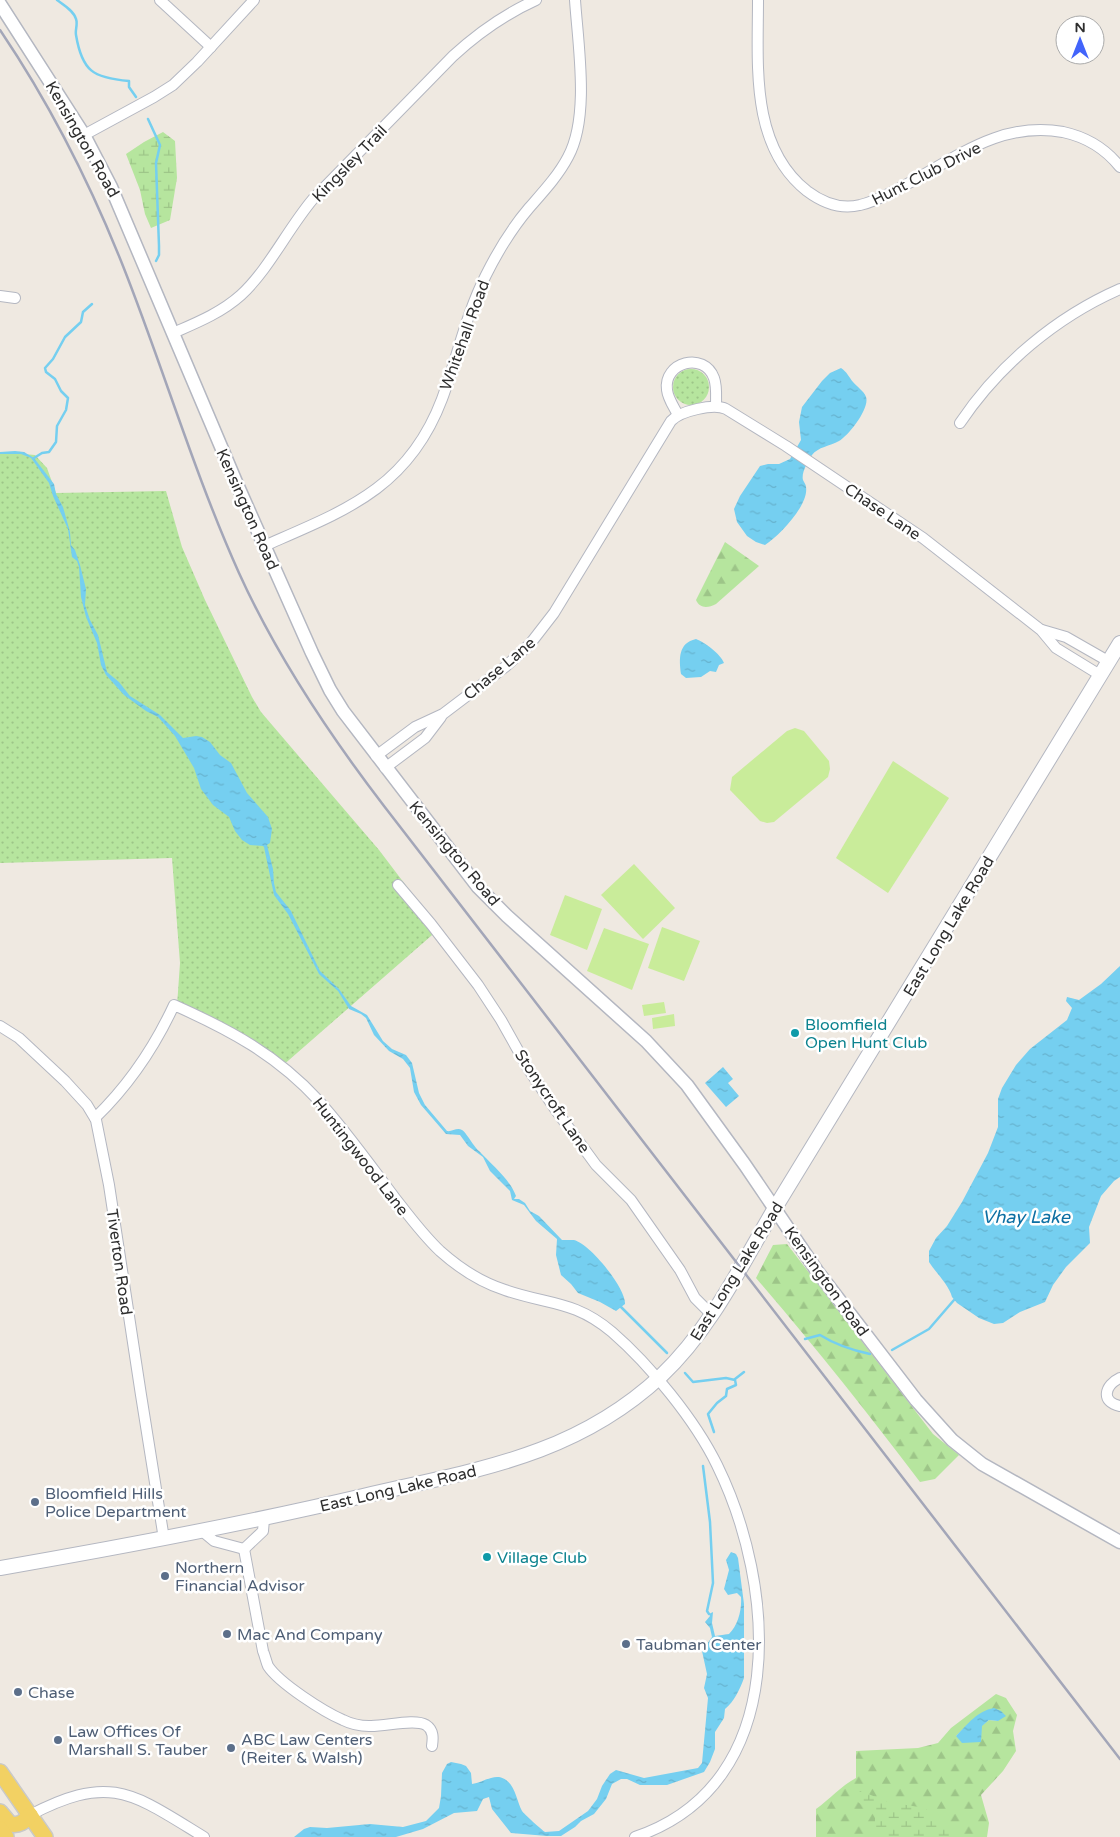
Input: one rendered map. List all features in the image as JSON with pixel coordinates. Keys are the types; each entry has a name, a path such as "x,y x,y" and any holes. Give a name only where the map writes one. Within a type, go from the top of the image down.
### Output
{"main road":[{"name":"East Long Lake Road","path":"0,1568 264,1519 443,1478 532,1454 593,1426 632,1400 657,1379 689,1345 736,1276 775,1208 1120,643"},
{"path":"0,1772 45,1837"},
{"path":"0,1812 10,1824 14,1825 22,1823 30,1815"},
{"path":"0,1829 6,1837"}],"street":[{"path":"160,0 211,47"},
{"path":"84,135 165,90 180,79 254,0"},
{"path":"510,0 515,10"},
{"name":"Kingsley Trail","path":"173,332 208,317 240,296 255,280 299,215 459,50 486,28 515,10 536,0"},
{"name":"Whitehall Road","path":"264,546 337,514 374,492 394,475 406,461 429,427 442,399 468,315 492,262 522,217 563,166 574,145 581,115 575,0"},
{"name":"Hunt Club Drive","path":"758,0 758,80 761,104 768,133 777,154 788,172 804,188 824,202 847,207 874,201 974,147 996,138 1028,130 1050,130 1087,140 1102,148 1120,167"},
{"name":"Kensington Road","path":"0,4 84,135 115,194 208,418 264,546 330,690 343,711 478,887 507,916 646,1041 687,1085 775,1208 817,1271 916,1400 941,1429 963,1450 982,1464 1120,1542"},
{"path":"960,423 993,381 1025,350 1074,314 1120,289"},
{"path":"0,296 15,298"},
{"path":"686,363 698,363 708,369 712,374 716,389 716,405 678,415 667,390 667,381 674,369 686,363"},
{"name":"Chase Lane","path":"716,405 726,409 817,466 940,550 1013,610 1041,630 1056,648 1100,675"},
{"name":"Chase Lane","path":"386,768 425,738 444,714 518,656 541,632 671,421 678,415"},
{"name":"Chase Lane","path":"1041,630 1066,637 1108,661"},
{"name":"Chase Lane","path":"376,756 415,727 444,714"},
{"name":"Stonycroft Lane","path":"398,885 478,985 501,1020 529,1070 555,1109 593,1161 631,1200 680,1270 695,1298 711,1314"},
{"name":"Huntingwood Lane","path":"95,1118 113,1101 126,1083 157,1036 174,1005 187,1011 245,1040 267,1054 302,1084 320,1103 414,1223 455,1264 495,1287 565,1305 587,1314 614,1335 657,1379"},
{"name":"Tiverton Road","path":"0,1026 19,1038 30,1048 92,1110 95,1118 107,1175 164,1539"},
{"path":"1120,1378 1111,1383 1107,1390 1108,1398 1111,1402 1120,1406"},
{"path":"635,1837 666,1824 686,1810 709,1789 728,1764 740,1744 751,1712 758,1656 758,1620 753,1570 748,1546 731,1497 718,1467 705,1444 684,1413 657,1379"},
{"path":"244,1549 262,1531 264,1519"},
{"path":"202,1531 214,1541 244,1549"},
{"path":"244,1549 268,1665 295,1690 342,1720 370,1726 406,1723 422,1724 428,1726 431,1730 432,1746"},
{"path":"30,1815 61,1800 77,1795 113,1792 127,1794 143,1800 204,1837"}],"green space":[{"path":"163,132 175,141 177,178 170,220 151,228 145,214 140,190 126,154"},
{"path":"691,369 698,370 704,374 708,380 708,394 704,400 698,404 691,405 684,404 678,400 674,394 673,387 674,380 678,374 684,370"},
{"path":"0,452 35,455 47,468 56,493 166,491 182,547 205,600 261,712 379,850 439,929 281,1067 177,1006 180,963 172,858 0,863"},
{"path":"725,542 759,566 716,604 707,607 702,606 696,600"},
{"path":"795,728 804,731 829,761 828,777 774,822 760,821 730,790 732,777 787,731"},
{"path":"893,761 949,798 888,893 836,858"},
{"path":"634,864 675,908 643,939 601,895"},
{"path":"565,895 602,909 587,950 550,935"},
{"path":"662,927 700,941 684,981 648,968"},
{"path":"604,928 649,944 632,990 587,971"},
{"path":"664,1002 666,1013 644,1016 642,1005"},
{"path":"674,1014 675,1026 653,1029 652,1018"},
{"path":"787,1244 933,1434 959,1455 935,1479 920,1482 840,1378 756,1278 773,1245"},
{"path":"996,1694 1006,1698 1017,1715 1013,1731 1016,1751 1003,1771 981,1795 989,1823 987,1837 816,1837 816,1809 856,1778 856,1751 918,1748 938,1743 951,1728","holes":["1001,1711 998,1721 989,1720 981,1726 981,1741 956,1736 967,1725"]},
{"path":"861,1791 888,1802 925,1808 953,1831 954,1837 875,1837 875,1814 855,1800 857,1793"}],"water":[{"path":"841,368 865,395 865,408 853,427 843,438 836,443 817,450 812,455 803,474 806,494 792,519 778,535 765,545 756,542 747,536 737,522 734,509 740,496 760,466 779,464 790,459 801,440 799,422 802,407 830,373"},
{"path":"0,452 24,452 34,458 54,484 70,532 71,545 75,550 80,565 86,589 85,605 98,635 107,672 119,682 130,696 160,715 183,738 202,737 210,742 220,755 231,763 247,793 268,817 272,829 270,843 267,845 276,892 291,911 320,971 339,989 351,1006 367,1015 383,1041 392,1049 406,1055 412,1063 419,1093 425,1105 447,1131 458,1129 464,1131 477,1149 509,1183 516,1196 514,1199 519,1199 525,1203 530,1211 539,1216 562,1240 574,1240 589,1249 606,1268 614,1278 624,1297 625,1304 616,1311 578,1293 561,1275 556,1255 557,1239 536,1221 524,1205 512,1200 510,1191 490,1171 483,1157 468,1146 460,1135 446,1134 421,1105 414,1092 410,1068 403,1059 389,1051 374,1035 366,1018 349,1009 338,991 319,974 288,914 274,895 264,847 250,845 242,840 235,831 229,817 213,805 201,789 194,768 175,736 158,717 124,695 106,675 101,665 97,643 86,617 81,597 79,567 77,561 72,557 68,529 49,483 31,458 21,454 0,454"},
{"path":"696,639 712,649 724,663 719,665 716,672 710,671 701,677 686,678 681,674 681,652 686,644"},
{"name":"Vhay Lake","path":"1120,966 1120,1177 1101,1196 1089,1227 1090,1243 1066,1267 1053,1285 1045,1302 1020,1312 1003,1323 994,1324 979,1318 957,1303 929,1262 929,1251 962,1202 988,1153 998,1127 998,1099 1002,1088 1016,1065 1030,1049 1067,1020 1072,1008 1066,1001 1067,997 1079,1000 1101,984"},
{"path":"723,1067 733,1079 728,1083 739,1096 726,1107 705,1083"},
{"path":"731,1552 736,1554 738,1558 744,1604 744,1678 736,1695 725,1709 724,1718 715,1732 715,1749 704,1772 667,1785 640,1785 627,1779 621,1779 612,1784 606,1799 594,1814 561,1836 511,1833 492,1809 489,1797 483,1799 477,1811 454,1813 423,1829 396,1837 294,1837 310,1827 327,1828 370,1824 403,1827 426,1821 439,1808 442,1773 447,1764 451,1762 466,1766 471,1773 472,1784 496,1777 504,1779 512,1786 522,1811 545,1832 559,1831 588,1811 597,1799 602,1786 610,1774 616,1770 644,1778 698,1768 702,1763 708,1698 704,1688 707,1674 702,1651 712,1637 710,1628 705,1622 710,1616 709,1614 713,1612 712,1623 715,1636 729,1634 737,1622 741,1607 741,1597 737,1593 728,1595 724,1589 729,1570 726,1560"},
{"path":"994,1708 1006,1716 998,1721 989,1720 982,1726 981,1742 962,1743 956,1736 978,1715"}],"waterway":[{"path":"57,0 75,16 77,23 76,35 86,65 98,75 106,78 129,81 129,87 136,97"},
{"path":"148,119 160,145 156,163 159,246 159,255 156,261"},
{"path":"34,458 42,453 49,452 56,442 57,426 66,410 68,398 61,391 55,379 46,372 45,368 53,359 65,337 81,322 83,312 92,304"},
{"path":"892,1350 929,1329 954,1300"},
{"path":"621,1307 667,1353"},
{"path":"805,1339 820,1335 844,1347 870,1354"},
{"path":"735,1379 744,1372"},
{"path":"685,1373 693,1382 726,1378 735,1380 736,1385 727,1389 726,1396 708,1414 714,1432"},
{"path":"703,1466 710,1522 713,1583 707,1611 709,1614"}],"railway":[{"path":"0,30 36,86 83,174 138,304 193,459 239,573 270,635 305,694 343,751 384,806 1120,1759"}],"place":[{"name":"Bloomfield Open Hunt Club","path":"795,1033"},
{"name":"Bloomfield Hills Police Department","path":"35,1502"},
{"name":"Village Club","path":"487,1557"},
{"name":"Northern Financial Advisor","path":"165,1576"},
{"name":"Mac And Company","path":"227,1634"},
{"name":"Taubman Center","path":"626,1644"},
{"name":"Chase","path":"18,1692"},
{"name":"Law Offices Of Marshall S. Tauber","path":"58,1740"},
{"name":"ABC Law Centers (Reiter & Walsh)","path":"231,1748"}]}
